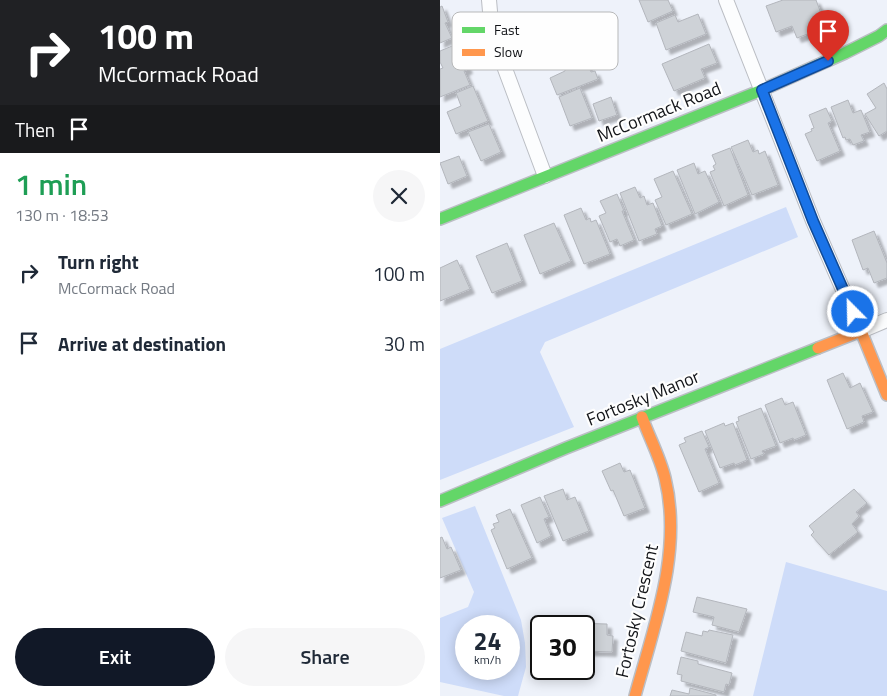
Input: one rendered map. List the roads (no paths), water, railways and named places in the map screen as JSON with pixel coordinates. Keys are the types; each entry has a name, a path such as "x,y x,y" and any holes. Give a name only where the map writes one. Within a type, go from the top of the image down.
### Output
{"street":[{"path":"726,0 813,221 887,396"},
{"name":"McCormack Road","path":"440,219 762,90 845,54 887,30"},
{"path":"505,70 545,176"},
{"path":"861,331 887,320"},
{"name":"Fortosky Manor","path":"440,501 642,417 861,331"},
{"name":"Fortosky Crescent","path":"635,696 664,586 671,544 669,501 665,478 642,417"}]}
